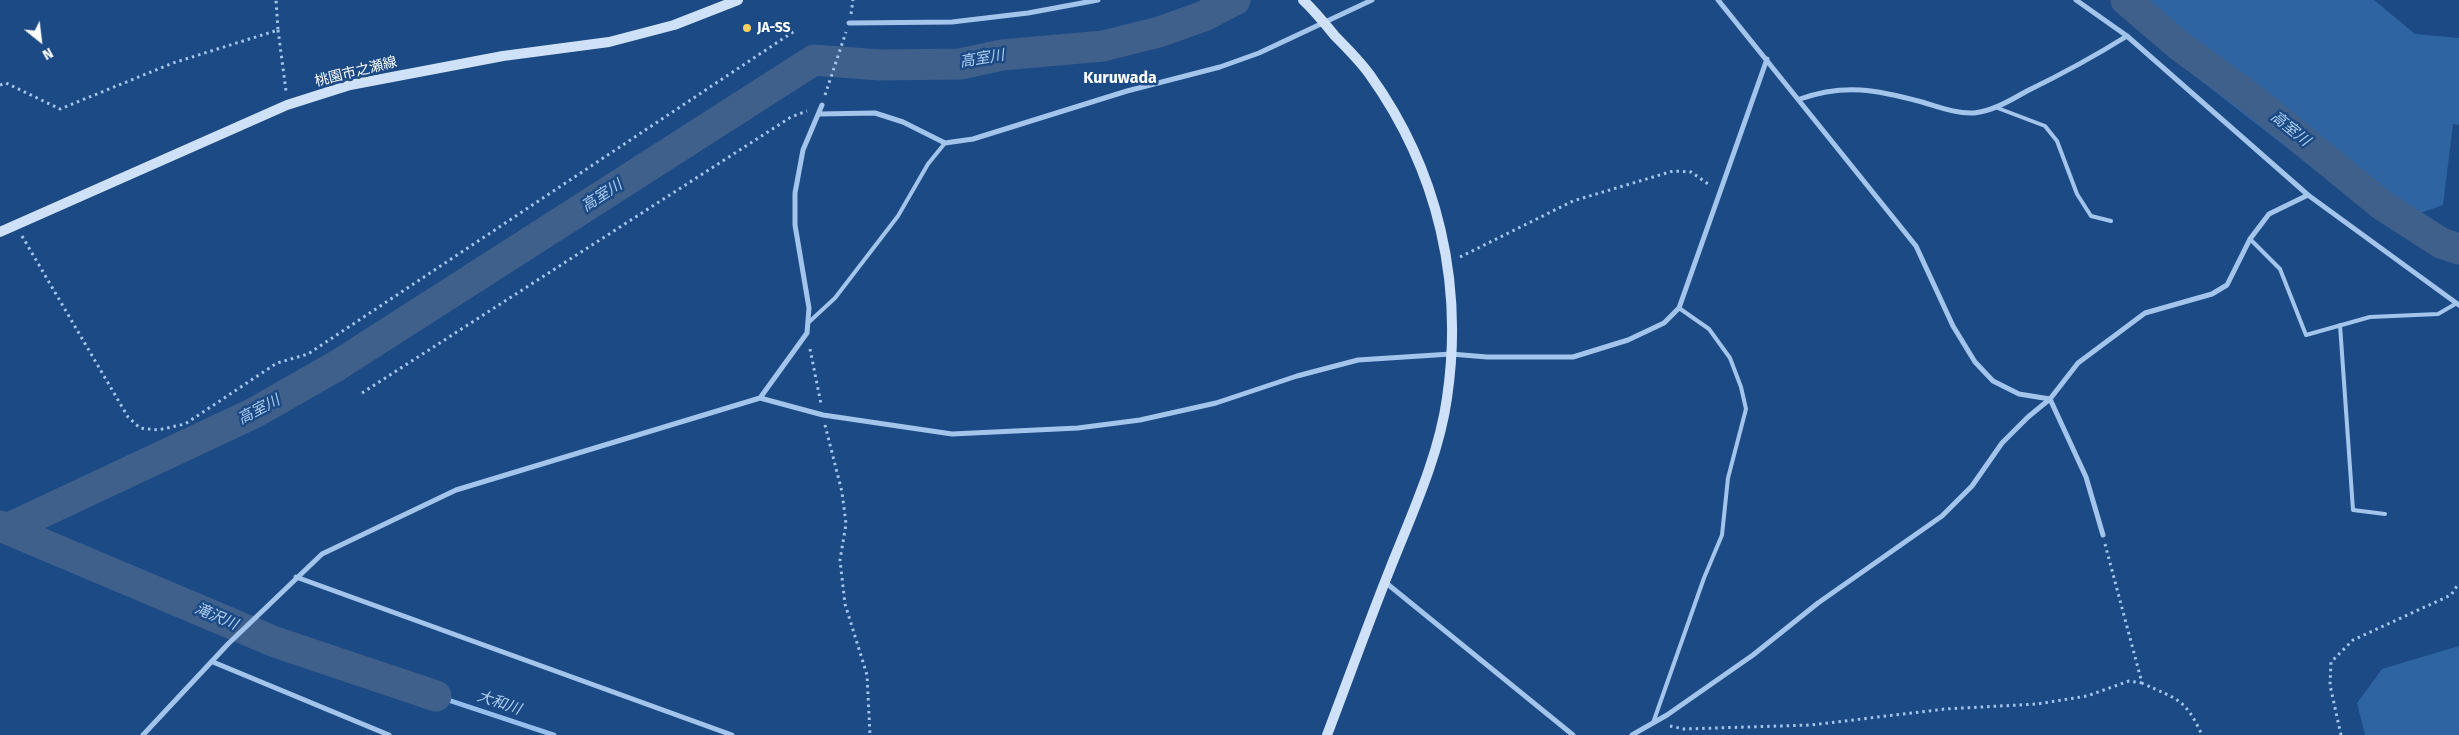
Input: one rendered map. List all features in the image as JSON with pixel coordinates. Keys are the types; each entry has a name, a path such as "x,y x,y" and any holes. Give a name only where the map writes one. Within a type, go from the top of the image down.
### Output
{"street":[{"name":"桃園市之瀬線","path":"0,232 287,105 350,85 404,74 609,42 674,25 738,0"},
{"path":"849,24 952,22 1028,13 1098,0"},
{"path":"1303,0 1369,73 1403,129 1421,164 1435,205 1447,264 1454,324 1447,400 1428,474 1327,735"},
{"path":"819,114 875,113 903,122 945,143 973,139 1126,91 1220,68 1259,53 1372,0"},
{"path":"1718,0 1767,58 1916,246 1953,326 1975,362 1993,381 2019,394 2050,399"},
{"path":"2076,0 2127,36 2308,195 2458,304"},
{"path":"1800,99 1818,93 1848,88 1882,91 1954,111 1976,112 1995,108 2080,65 2127,36"},
{"path":"143,735 228,644 322,554 456,490 760,398 823,415 952,434 1078,428 1140,420 1216,402 1297,376 1358,360 1451,354 1488,357 1573,357 1628,340 1664,323 1679,308 1767,58"},
{"path":"760,398 807,333 809,308 795,225 795,193 803,150 822,106"},
{"path":"1632,735 1653,723 1753,655 1818,603 1942,516 1972,486 2002,443 2028,417 2050,399 2078,362 2144,313 2212,294 2227,285 2250,238 2269,214 2308,195"},
{"path":"2050,399 2086,477 2103,535"},
{"path":"296,577 732,735"},
{"path":"1385,582 1573,735"},
{"path":"213,662 389,735"}],"lane":[{"path":"1995,108 2045,126 2056,141 2077,194 2091,216 2111,222"},
{"path":"808,323 835,298 898,216 928,164 945,143"},
{"path":"2250,238 2280,269 2306,335 2370,317 2438,314 2458,304"},
{"path":"1653,723 1694,605 1722,535 1728,478 1746,408 1741,387 1730,358 1709,329 1679,308"},
{"path":"2340,325 2353,510 2385,514"}],"path":[{"path":"276,0 287,105"},
{"path":"362,393 791,117 822,106 849,24"},
{"path":"0,85 6,83 60,109 173,63 278,30"},
{"path":"16,225 128,417 140,428 158,430 185,424 277,363 308,354 796,30"},
{"path":"1447,264 1573,201 1673,171 1691,172 1720,192"},
{"path":"807,333 823,415 842,492 846,524 840,560 845,604 867,675 870,735"},
{"path":"2103,535 2142,683"},
{"path":"2341,735 2330,685 2332,662 2352,640 2452,594 2459,584"},
{"path":"1653,723 1684,729 1811,725 1945,709 2037,704 2087,696 2129,681 2142,683 2182,702 2192,712 2202,735"}],"shaded area":[{"path":"2111,0 2374,0 2415,34 2459,38 2459,125 2453,124 2443,205 2386,225 2155,45"},
{"path":"2459,646 2459,735 2365,735 2357,703 2382,669"}],"waterway":[{"name":"高室川","path":"9,528 254,413 338,365 814,60 880,65 960,64 1002,55 1103,46 1159,32 1204,16 1235,0"},
{"name":"高室川","path":"2126,0 2181,47 2250,97 2382,205 2441,243 2459,249"},
{"name":"滝沢川","path":"0,526 275,642 436,696"},
{"name":"大和川","path":"436,696 554,735"}],"place":[{"name":"JA-SS","path":"747,28"}],"district":[{"name":"Kuruwada","path":"1120,79"}]}
